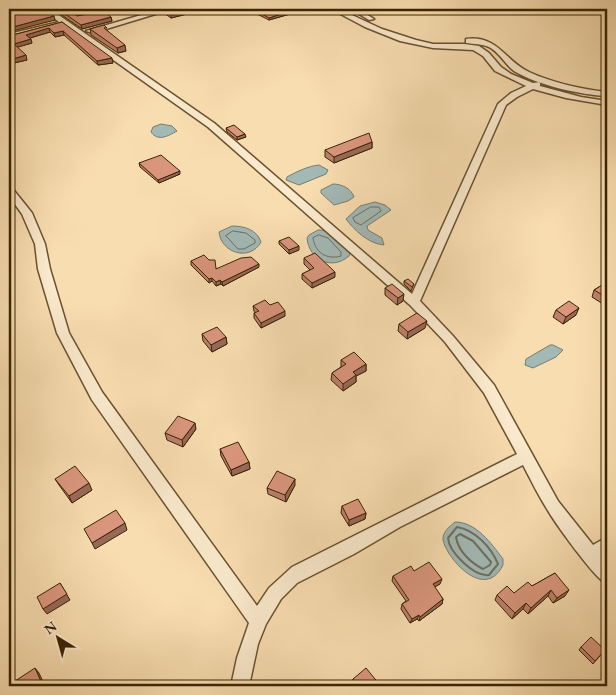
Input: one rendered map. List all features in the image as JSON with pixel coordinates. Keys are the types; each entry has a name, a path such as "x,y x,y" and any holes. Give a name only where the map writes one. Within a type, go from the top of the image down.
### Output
{"street":[{"path":"46,9 210,125 414,302 449,338 489,389 553,506 607,576"},
{"path":"79,34 169,9"},
{"path":"334,9 380,32 426,45 478,48 486,53 497,68 534,86 607,103"},
{"path":"354,9 391,29 430,40 473,41 490,44 500,49 513,66 524,73 595,93 607,94"},
{"path":"9,36 64,22"},
{"path":"414,302 502,104 543,79"},
{"path":"9,190 27,213 40,244 44,268 63,333 97,396 258,622"},
{"path":"240,686 251,640 258,622 270,600 285,583 305,568 340,554 394,522 525,457"},
{"path":"590,556 607,544"}],"water":[{"path":"161,124 172,126 177,131 170,135 157,137 151,132 153,127"},
{"path":"319,165 328,170 326,174 299,185 286,180 287,177 298,171"},
{"path":"333,184 345,187 351,191 354,197 334,205 321,193 321,190"},
{"path":"375,202 385,205 391,210 367,226 368,230 382,238 384,245 362,236 346,219 360,206"},
{"path":"232,226 250,230 257,234 261,242 250,252 243,253 230,250 221,239 219,232"},
{"path":"318,230 323,230 331,235 350,254 349,256 336,263 322,261 317,257 312,252 307,238"},
{"path":"550,345 563,350 556,357 533,368 525,365 526,359"},
{"path":"455,522 463,523 476,529 488,540 503,559 503,565 495,576 485,579 475,577 456,563 444,544 443,537 446,530"}],"building":[{"path":"9,9 44,9 54,16 9,28"},
{"path":"58,9 68,9 77,16 104,11 111,17 81,25"},
{"path":"163,9 189,9 171,14"},
{"path":"285,9 290,11 269,18 257,11"},
{"path":"62,22 112,58 97,61 63,31 54,33 49,28 26,35 31,39 14,44 26,55 13,59 9,55 9,36"},
{"path":"104,25 107,28 104,28 125,45 117,48 90,29"},
{"path":"234,125 245,134 237,137 226,128"},
{"path":"369,133 372,142 334,157 325,150"},
{"path":"161,155 180,171 158,180 139,163"},
{"path":"289,237 299,246 289,250 279,241"},
{"path":"315,253 335,272 312,283 302,274 314,268 304,258"},
{"path":"204,255 209,260 215,260 216,269 241,258 251,257 259,264 222,282 220,280 216,282 212,278 209,279 191,261"},
{"path":"408,279 414,284 412,287 404,281"},
{"path":"607,282 606,297 594,290"},
{"path":"392,284 404,294 398,298 385,288"},
{"path":"265,300 270,305 278,302 285,311 261,323 254,313 259,311 253,306"},
{"path":"569,301 579,308 566,317 556,310"},
{"path":"417,313 427,321 408,332 399,324"},
{"path":"217,327 226,337 211,345 202,334"},
{"path":"354,352 366,364 353,372 356,375 343,384 332,373 346,364 341,360"},
{"path":"178,416 195,423 182,440 165,433"},
{"path":"238,442 249,462 231,470 220,449"},
{"path":"75,466 89,483 69,496 55,479"},
{"path":"277,471 295,479 285,495 267,488"},
{"path":"358,499 366,513 349,520 342,506"},
{"path":"116,510 125,523 92,543 84,529"},
{"path":"429,562 442,579 433,584 443,599 420,617 419,615 412,619 402,604 409,600 393,576 411,566 414,571"},
{"path":"555,573 569,590 557,598 551,590 531,608 526,603 515,613 497,595 507,586 514,593 528,582 532,586"},
{"path":"60,583 67,594 43,609 37,597"},
{"path":"591,637 605,650 595,661 581,647"},
{"path":"35,668 43,686 9,686 9,685"},
{"path":"366,668 380,685 358,686 353,679"}]}
